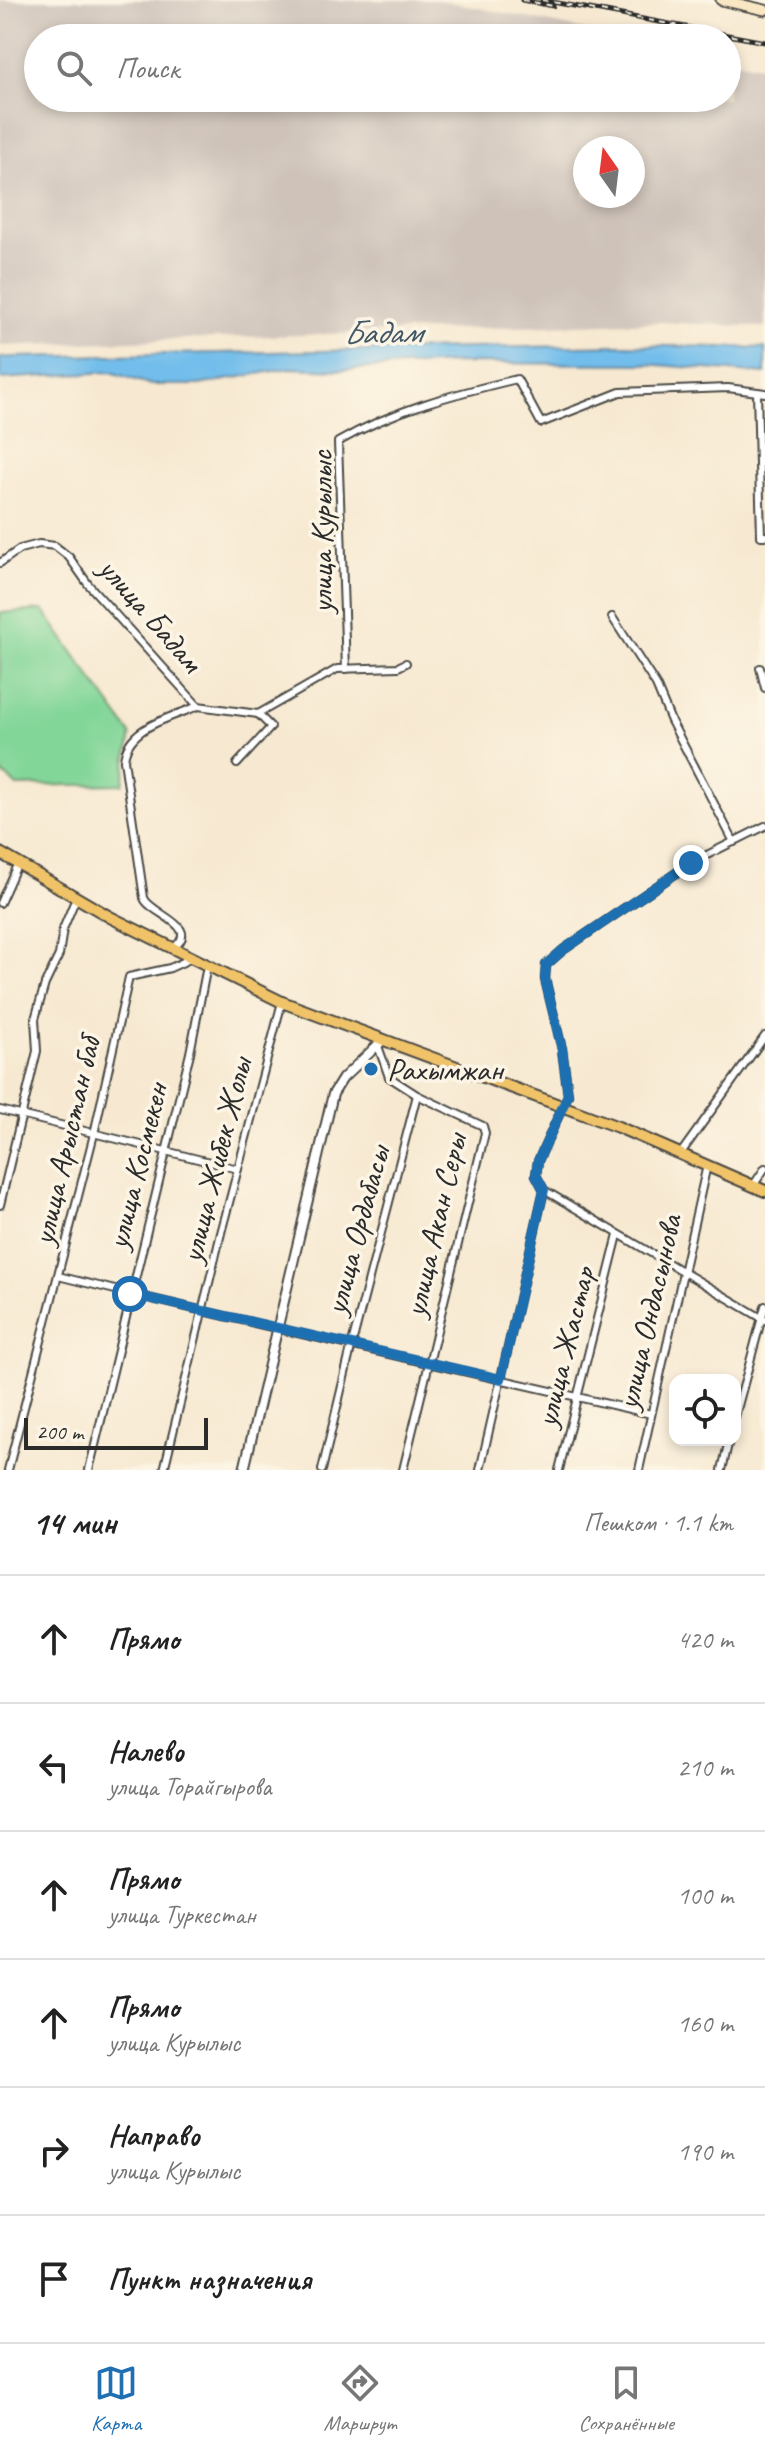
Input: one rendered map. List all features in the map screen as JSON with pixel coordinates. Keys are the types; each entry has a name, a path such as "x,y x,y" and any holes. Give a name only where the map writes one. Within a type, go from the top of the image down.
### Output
{"highway":[{"path":"0,853 190,959 282,1002 380,1043 681,1153 765,1191"}],"main road":[{"path":"721,0 765,10"}],"street":[{"name":"улица Курылыс","path":"346,669 338,442 373,421 434,399 517,379 541,423 620,392 728,388 761,392"},
{"path":"761,392 761,536 765,536"},
{"name":"улица Бадам","path":"0,563 20,549 39,544 55,546 69,557 88,584 198,706 258,714"},
{"path":"612,617 656,685 671,721 734,842"},
{"path":"237,764 271,727 258,714 337,669 398,667 406,663"},
{"path":"760,668 765,688"},
{"path":"172,949 183,938 177,923 148,906 144,898 124,760 125,751 135,733 198,706"},
{"path":"763,1318 544,1190 536,1175 538,1161 568,1095 545,979 546,965 563,950 691,863 765,826"},
{"path":"0,903 17,865"},
{"path":"0,876 11,876"},
{"path":"0,1205 37,1051 35,1019 76,898"},
{"name":"улица Арыстан баб","path":"8,1470 94,1134 129,977 170,968 190,959"},
{"name":"улица Космекен","path":"89,1470 190,1053 207,966"},
{"name":"улица Жибек Жолы","path":"164,1470 282,1002"},
{"path":"681,1153 765,1036"},
{"path":"244,1470 333,1094 343,1078 380,1043"},
{"name":"улица Акан Серы","path":"380,1043 389,1077 417,1095 483,1126 485,1133 403,1470"},
{"name":"улица Ордабасы","path":"322,1470 417,1095"},
{"path":"0,1110 238,1169"},
{"name":"улица Ондасынова","path":"639,1470 707,1165"},
{"path":"753,1186 765,1168"},
{"path":"480,1470 544,1190"},
{"name":"улица Жастар","path":"559,1470 618,1235"},
{"path":"58,1276 202,1312 651,1414"},
{"path":"741,1396 765,1306"},
{"path":"722,1470 728,1446"}],"shaded area":[{"path":"0,0 439,0 556,24 24,24 24,112 741,112 741,62 765,67 765,327 658,322 0,346"}],"green space":[{"path":"43,610 131,734 123,784 17,786 0,771 0,613"}],"water":[{"path":"623,345 765,348 765,374 646,364 450,363 342,370 289,368 199,385 151,385 111,372 0,379 0,358 14,357"}],"railway":[{"path":"522,0 553,6"},
{"path":"542,0 669,24"},
{"path":"741,37 765,42"}],"place":[{"name":"Рахымжан","path":"371,1069"}],"route":[{"path":"130,1294 501,1379 544,1190 536,1175 538,1161 568,1095 562,1049 545,979 546,965 563,950 691,863"}],"water label":[{"name":"Бадам","path":"382,332"}]}
